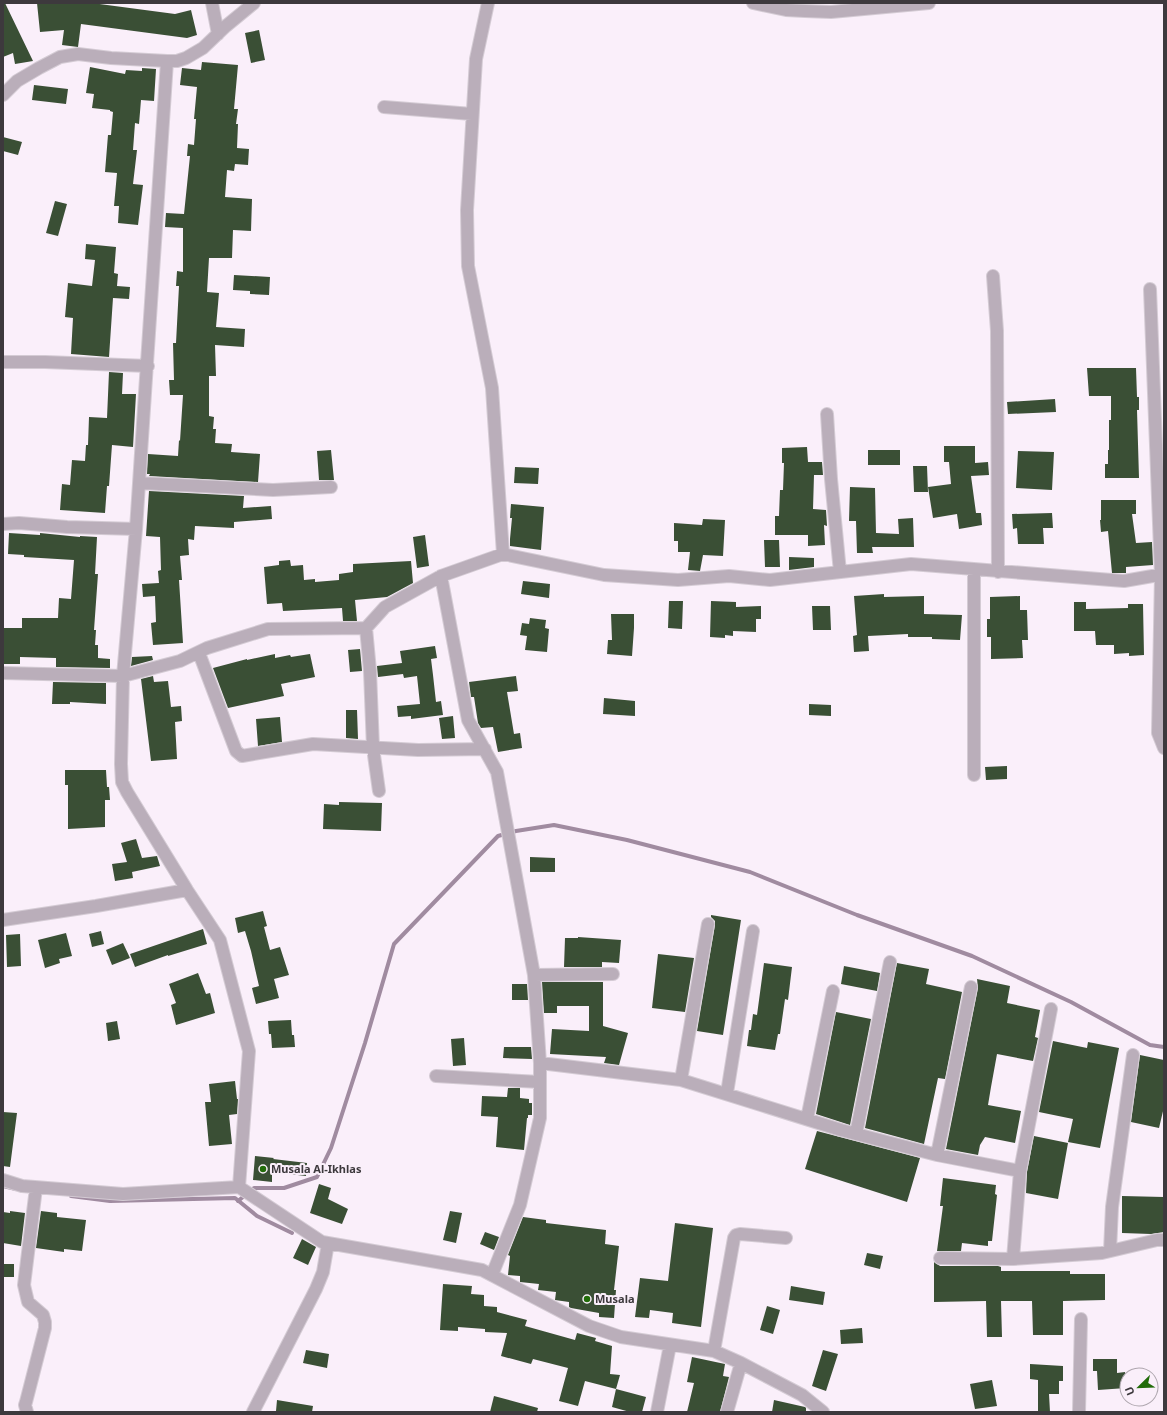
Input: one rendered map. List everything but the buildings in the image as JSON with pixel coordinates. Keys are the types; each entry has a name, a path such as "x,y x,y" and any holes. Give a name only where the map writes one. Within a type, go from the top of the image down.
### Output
{"street":[{"path":"212,3 218,34"},
{"path":"3,95 17,81 43,65 60,57 78,54 111,58 167,61 177,61 186,58 202,48 254,3"},
{"path":"488,3 476,59 467,210 468,266 492,388 503,554"},
{"path":"753,3 786,10 805,12 831,12 863,6 929,3"},
{"path":"167,61 140,483 123,676 122,782 126,792 220,940 249,1051 239,1187"},
{"path":"384,108 472,114"},
{"path":"993,276 997,331 998,572"},
{"path":"1150,289 1162,574 1158,733 1164,748"},
{"path":"3,362 148,366"},
{"path":"827,414 831,479 840,572"},
{"path":"140,483 273,490 331,487"},
{"path":"3,524 19,523 67,527 136,529"},
{"path":"3,673 123,676 180,661 207,648 268,629 366,628 385,607 440,576 503,554 604,575 678,580 729,576 770,580 911,564 1124,581 1162,574"},
{"path":"974,569 974,774"},
{"path":"440,576 468,720 485,749 496,772 534,975 540,1063 540,1118 520,1205 492,1275"},
{"path":"366,628 370,671 373,748 379,791"},
{"path":"199,653 236,751 242,756 313,744 418,750 485,749"},
{"path":"3,920 187,890"},
{"path":"681,1080 708,924"},
{"path":"727,1093 753,931"},
{"path":"856,1134 890,962"},
{"path":"534,975 613,974"},
{"path":"937,1155 972,987"},
{"path":"807,1119 833,991"},
{"path":"1013,1259 1020,1171 1052,1009"},
{"path":"1110,1251 1112,1207 1133,1054"},
{"path":"540,1063 681,1080 856,1134 937,1155 1020,1171"},
{"path":"436,1076 540,1082"},
{"path":"3,1180 22,1186 36,1188 123,1194 239,1187 322,1242 482,1270 589,1326 621,1337 714,1351 741,1363 802,1395 823,1412"},
{"path":"27,1412 26,1402 45,1328 43,1315 28,1302 24,1285 36,1188"},
{"path":"714,1351 734,1238 736,1235 740,1234 786,1238"},
{"path":"940,1258 1013,1259 1102,1253 1157,1240 1164,1240"},
{"path":"252,1412 316,1289 323,1272 328,1243"},
{"path":"1078,1412 1081,1319"},
{"path":"657,1412 670,1345"},
{"path":"727,1412 741,1363"}],"waterway":[{"path":"238,1201 254,1188 284,1188 317,1177 331,1148 365,1043 394,944 498,836 516,831 554,825 627,840 750,872 857,915 972,956 1071,1002 1150,1045 1164,1047"},
{"path":"3,1186 16,1189"},
{"path":"71,1196 110,1201 235,1198 257,1216 292,1233"}],"place":[{"name":"Musala Al-Ikhlas","path":"263,1169"},
{"name":"Musala","path":"587,1299"}]}
